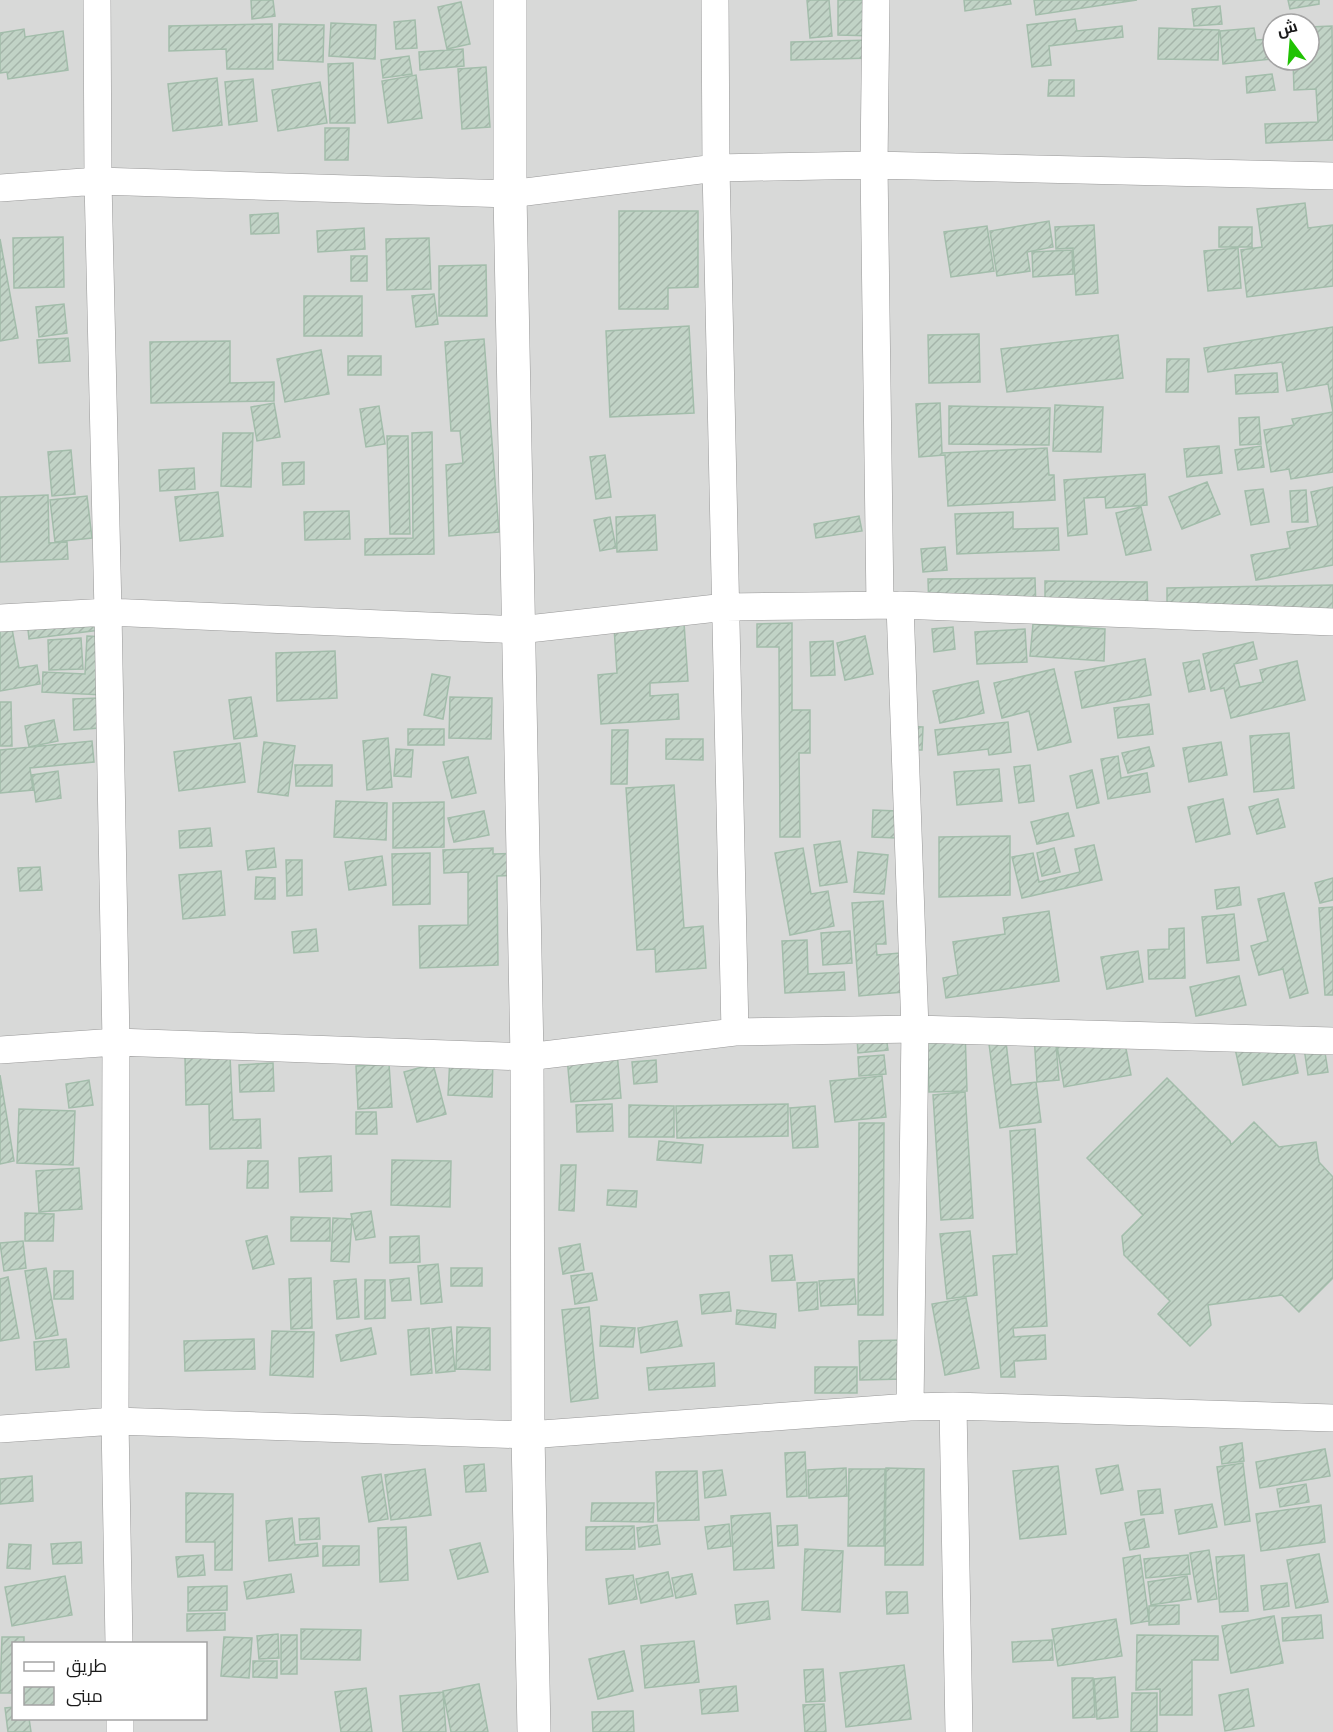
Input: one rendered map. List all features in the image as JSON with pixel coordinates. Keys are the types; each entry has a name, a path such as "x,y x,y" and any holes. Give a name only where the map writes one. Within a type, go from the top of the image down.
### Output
{"street":[{"path":"97,0 98,181 116,1042 115,1421 119,1642"},
{"path":"510,0 510,194 528,1057 528,1435 534,1732"},
{"path":"715,0 716,168 735,1032"},
{"path":"876,0 874,165 890,605 915,1029 910,1407"},
{"path":"0,188 98,181 510,194 716,168 874,165 1333,176"},
{"path":"0,618 108,612 519,630 726,606 890,605 1333,621"},
{"path":"0,1050 116,1042 528,1057 735,1032 915,1029 1333,1041"},
{"path":"953,1406 959,1732"},
{"path":"0,1429 115,1421 528,1435 910,1407 953,1406 1333,1418"}],"shaded area":[{"path":"0,0 1333,0 1333,1732 0,1732"}],"building":[{"path":"251,0 273,0 275,16 252,19"},
{"path":"807,0 829,0 832,36 810,38"},
{"path":"838,0 874,0 874,36 838,35"},
{"path":"964,0 1010,0 1011,4 965,11"},
{"path":"1034,0 1137,0 1036,15"},
{"path":"1288,0 1319,0 1319,4 1290,9"},
{"path":"461,2 470,44 447,49 438,7"},
{"path":"1220,6 1222,24 1194,26 1192,9"},
{"path":"1075,19 1077,31 1122,26 1123,37 1049,46 1051,65 1032,67 1027,25"},
{"path":"415,20 417,48 396,49 394,22"},
{"path":"331,23 376,25 375,59 329,56"},
{"path":"272,24 273,69 227,69 226,49 169,51 169,26"},
{"path":"279,24 324,25 323,62 278,60"},
{"path":"1321,26 1332,26 1333,140 1266,143 1265,124 1318,122 1316,89 1294,90 1293,72 1321,72"},
{"path":"1159,28 1219,30 1218,60 1158,59"},
{"path":"1254,28 1256,40 1261,40 1261,60 1223,64 1220,31"},
{"path":"24,29 25,37 63,31 68,70 8,79 7,72 0,73 0,33"},
{"path":"873,40 874,58 791,60 791,42"},
{"path":"463,49 464,66 420,70 419,52"},
{"path":"409,56 412,74 383,78 381,60"},
{"path":"353,63 355,123 330,123 328,64"},
{"path":"486,67 490,127 462,129 458,69"},
{"path":"1272,74 1275,90 1247,93 1246,77"},
{"path":"416,75 422,118 388,123 382,81"},
{"path":"217,78 222,125 173,131 168,84"},
{"path":"253,79 257,121 229,125 225,82"},
{"path":"1049,80 1074,80 1074,96 1048,96"},
{"path":"320,82 327,123 278,131 272,90"},
{"path":"325,128 349,128 348,160 325,160"},
{"path":"1305,203 1308,228 1333,225 1333,286 1247,297 1241,250 1262,247 1257,209"},
{"path":"619,211 698,211 698,287 668,288 668,309 619,309"},
{"path":"278,213 279,233 251,234 250,215"},
{"path":"1049,221 1053,247 1027,252 1030,271 997,276 990,231"},
{"path":"1094,225 1098,293 1076,295 1073,248 1056,249 1055,227"},
{"path":"987,226 994,271 951,277 944,232"},
{"path":"1219,227 1252,227 1252,247 1219,247"},
{"path":"364,228 365,249 318,252 317,231"},
{"path":"63,237 64,287 14,288 13,238"},
{"path":"429,238 431,289 387,290 386,239"},
{"path":"0,239 18,338 0,341"},
{"path":"1238,248 1241,288 1208,291 1204,251"},
{"path":"1072,250 1073,274 1033,277 1032,252"},
{"path":"351,256 367,256 367,281 351,281"},
{"path":"486,265 487,316 439,316 439,266"},
{"path":"434,294 438,324 416,327 412,296"},
{"path":"304,296 362,296 362,336 304,336"},
{"path":"64,304 67,333 39,337 36,307"},
{"path":"689,326 694,413 610,417 606,331"},
{"path":"1333,327 1333,412 1328,384 1287,391 1282,362 1208,372 1204,348"},
{"path":"979,334 980,382 929,383 928,335"},
{"path":"1118,335 1123,378 1007,392 1001,349"},
{"path":"68,338 70,361 39,363 37,340"},
{"path":"484,339 499,532 449,536 446,465 463,463 460,431 451,431 445,342"},
{"path":"230,341 230,383 274,382 274,401 151,403 150,342"},
{"path":"321,350 329,394 285,402 277,359"},
{"path":"348,356 381,356 381,375 348,375"},
{"path":"1167,359 1189,359 1188,392 1166,392"},
{"path":"1277,373 1278,392 1236,394 1235,375"},
{"path":"274,403 280,437 257,441 251,407"},
{"path":"940,403 942,453 1047,448 1049,475 1054,475 1055,500 948,506 945,455 919,457 916,404"},
{"path":"1055,405 1103,407 1101,452 1053,451"},
{"path":"379,406 385,444 366,447 360,409"},
{"path":"949,406 1050,408 1049,445 949,444"},
{"path":"1333,412 1333,472 1291,479 1289,469 1271,472 1264,430 1294,425 1292,419"},
{"path":"1259,417 1261,444 1240,445 1239,418"},
{"path":"432,432 434,554 365,555 365,539 413,538 412,433"},
{"path":"223,433 253,433 251,487 221,486"},
{"path":"387,436 408,436 410,534 390,534"},
{"path":"1219,446 1222,473 1187,477 1184,449"},
{"path":"1261,446 1264,467 1238,470 1235,450"},
{"path":"71,450 75,494 52,496 48,452"},
{"path":"605,455 611,497 596,499 590,457"},
{"path":"304,462 304,484 283,485 282,463"},
{"path":"194,468 195,489 160,491 159,470"},
{"path":"1145,474 1147,505 1106,508 1105,497 1084,498 1087,534 1068,536 1064,480"},
{"path":"1207,482 1220,514 1182,529 1169,497"},
{"path":"1333,487 1333,565 1256,580 1251,555 1290,548 1287,532 1318,526 1311,492"},
{"path":"1263,489 1269,522 1251,525 1245,491"},
{"path":"1306,490 1308,522 1292,522 1290,491"},
{"path":"218,492 223,536 180,541 175,497"},
{"path":"48,495 49,543 67,542 68,559 0,562 0,497"},
{"path":"87,496 92,538 55,542 50,500"},
{"path":"1141,507 1151,550 1126,555 1116,513"},
{"path":"349,511 350,539 305,540 304,512"},
{"path":"1013,512 1013,529 1058,528 1059,550 957,554 955,514"},
{"path":"655,515 657,550 617,552 616,517"},
{"path":"859,516 862,531 816,538 814,524"},
{"path":"610,517 616,548 600,551 594,520"},
{"path":"945,547 947,570 923,572 921,549"},
{"path":"1035,578 1036,609 929,611 928,579"},
{"path":"1045,581 1147,582 1148,612 1045,612"},
{"path":"1333,585 1333,616 1167,619 1167,588"},
{"path":"105,601 108,629 29,639 26,611"},
{"path":"11,623 19,668 37,665 40,684 0,691 0,625"},
{"path":"684,623 688,681 650,683 650,696 678,694 679,719 601,724 598,675 617,673 614,627"},
{"path":"792,623 792,710 810,710 810,753 799,753 800,837 780,837 779,647 757,647 757,624"},
{"path":"1033,624 1105,629 1104,661 1030,656"},
{"path":"953,627 955,649 934,652 932,629"},
{"path":"1025,629 1027,662 977,664 975,632"},
{"path":"87,636 106,637 104,695 42,692 43,672 85,674"},
{"path":"865,636 873,674 845,680 837,643"},
{"path":"81,638 83,669 49,670 48,640"},
{"path":"833,641 835,675 811,676 810,642"},
{"path":"1253,642 1257,659 1234,664 1240,687 1263,682 1260,670 1297,661 1305,700 1231,718 1224,688 1211,691 1203,654"},
{"path":"335,651 337,698 277,701 276,653"},
{"path":"1145,659 1151,695 1082,708 1075,672"},
{"path":"1199,660 1205,689 1189,692 1183,663"},
{"path":"1054,669 1071,742 1038,750 1029,711 1002,718 994,683"},
{"path":"432,674 450,677 443,719 424,715"},
{"path":"978,681 984,713 940,723 933,691"},
{"path":"251,697 257,736 234,739 229,700"},
{"path":"450,697 492,698 491,739 449,738"},
{"path":"99,698 100,728 74,730 73,699"},
{"path":"0,702 11,702 12,746 0,746"},
{"path":"1149,704 1153,734 1118,738 1114,708"},
{"path":"54,720 58,741 29,747 25,726"},
{"path":"1008,722 1011,752 989,755 988,749 938,755 935,730"},
{"path":"905,726 923,727 922,750 904,750"},
{"path":"408,729 444,729 444,745 408,745"},
{"path":"612,730 628,730 627,784 611,784"},
{"path":"1289,733 1294,788 1254,792 1250,736"},
{"path":"388,738 392,787 367,790 363,741"},
{"path":"666,739 703,739 703,760 666,759"},
{"path":"92,741 94,762 30,768 33,790 0,793 0,750"},
{"path":"264,742 295,746 288,796 258,792"},
{"path":"1221,742 1227,775 1189,782 1183,748"},
{"path":"240,743 245,782 179,791 174,752"},
{"path":"1149,747 1154,766 1128,773 1122,753"},
{"path":"396,749 413,750 411,777 394,776"},
{"path":"1118,756 1121,778 1147,773 1150,792 1108,799 1101,759"},
{"path":"468,757 476,793 452,798 443,762"},
{"path":"295,765 332,765 332,786 296,786"},
{"path":"1030,765 1034,801 1019,803 1014,767"},
{"path":"999,769 1002,801 957,805 954,772"},
{"path":"1092,770 1099,803 1077,808 1070,776"},
{"path":"58,771 61,798 36,802 32,775"},
{"path":"674,785 684,928 703,926 706,968 656,972 655,949 637,950 626,788"},
{"path":"1223,799 1230,834 1196,842 1188,807"},
{"path":"1278,799 1285,827 1257,834 1249,807"},
{"path":"336,801 387,803 386,840 334,837"},
{"path":"444,802 444,847 393,848 393,803"},
{"path":"873,810 897,811 896,838 872,837"},
{"path":"484,811 489,835 454,842 448,818"},
{"path":"1068,813 1074,836 1037,844 1031,822"},
{"path":"210,828 212,846 180,848 179,831"},
{"path":"1010,836 1010,895 939,897 939,837"},
{"path":"840,841 847,882 820,886 814,845"},
{"path":"1094,845 1102,880 1022,898 1012,857 1033,853 1039,882 1080,872 1075,849"},
{"path":"274,848 276,867 248,870 246,851"},
{"path":"493,848 493,854 525,853 526,875 497,876 498,965 420,968 419,926 468,925 468,872 444,873 443,850"},
{"path":"803,848 811,894 828,891 834,926 790,935 775,853"},
{"path":"1054,848 1060,872 1042,876 1037,853"},
{"path":"858,852 888,855 884,894 854,892"},
{"path":"430,853 430,904 393,905 392,854"},
{"path":"382,856 386,885 349,890 345,862"},
{"path":"286,860 302,860 302,895 287,896"},
{"path":"40,867 42,890 20,891 18,868"},
{"path":"221,871 225,915 183,919 179,875"},
{"path":"256,877 275,878 275,899 255,899"},
{"path":"1333,878 1333,900 1320,903 1315,883"},
{"path":"1239,887 1241,905 1217,909 1215,890"},
{"path":"1284,893 1308,993 1290,998 1283,969 1259,975 1251,946 1268,941 1258,899"},
{"path":"883,901 886,944 876,944 877,955 900,953 903,992 859,996 852,903"},
{"path":"1333,907 1333,995 1325,995 1319,908"},
{"path":"1049,911 1059,981 946,998 943,978 958,975 953,942 1005,934 1003,918"},
{"path":"1234,914 1239,960 1207,963 1202,917"},
{"path":"1184,928 1185,978 1149,979 1148,950 1169,949 1169,929"},
{"path":"316,929 318,951 294,953 292,932"},
{"path":"850,931 852,963 823,965 821,933"},
{"path":"807,940 808,974 844,972 845,990 785,993 782,941"},
{"path":"1138,951 1143,982 1107,989 1101,957"},
{"path":"1239,976 1246,1005 1196,1016 1190,987"},
{"path":"1122,1028 1131,1075 1064,1087 1056,1040"},
{"path":"1289,1028 1298,1073 1243,1085 1233,1039"},
{"path":"965,1029 967,1091 929,1092 927,1030"},
{"path":"1055,1033 1059,1080 1037,1082 1034,1035"},
{"path":"886,1036 888,1050 858,1053 857,1038"},
{"path":"1006,1042 1011,1085 1036,1082 1041,1122 1000,1128 989,1044"},
{"path":"1324,1046 1328,1072 1308,1075 1304,1048"},
{"path":"617,1052 621,1098 571,1102 567,1057"},
{"path":"884,1055 886,1074 859,1076 858,1057"},
{"path":"230,1056 233,1120 260,1119 261,1148 210,1149 209,1104 186,1105 185,1057"},
{"path":"450,1057 493,1058 492,1097 448,1095"},
{"path":"656,1060 657,1082 634,1084 632,1062"},
{"path":"273,1063 274,1091 240,1092 239,1065"},
{"path":"389,1064 392,1107 358,1109 356,1066"},
{"path":"433,1064 446,1114 417,1122 404,1072"},
{"path":"0,1075 14,1161 0,1164"},
{"path":"882,1076 886,1117 835,1122 830,1081"},
{"path":"1167,1078 1230,1141 1231,1145 1254,1122 1279,1147 1316,1142 1319,1162 1333,1177 1333,1278 1299,1312 1282,1295 1208,1305 1211,1325 1190,1346 1158,1314 1170,1301 1124,1255 1122,1236 1143,1215 1087,1158"},
{"path":"89,1080 93,1105 69,1108 66,1084"},
{"path":"965,1092 973,1218 941,1220 933,1095"},
{"path":"612,1104 613,1131 577,1132 576,1105"},
{"path":"788,1104 788,1136 677,1138 676,1106"},
{"path":"629,1105 674,1106 674,1137 629,1137"},
{"path":"815,1106 818,1147 793,1148 790,1108"},
{"path":"19,1109 75,1111 73,1165 17,1163"},
{"path":"356,1112 376,1112 377,1134 356,1134"},
{"path":"859,1123 884,1123 883,1315 858,1315"},
{"path":"1035,1129 1047,1326 1013,1328 1014,1337 1045,1335 1046,1359 1014,1361 1015,1377 1001,1377 993,1256 1017,1254 1010,1131"},
{"path":"659,1141 703,1145 701,1163 657,1160"},
{"path":"331,1156 332,1191 300,1192 299,1158"},
{"path":"392,1160 451,1161 450,1207 391,1205"},
{"path":"248,1161 268,1161 268,1188 247,1188"},
{"path":"561,1165 576,1165 574,1211 559,1210"},
{"path":"79,1168 82,1209 39,1212 36,1171"},
{"path":"608,1190 637,1191 636,1207 607,1205"},
{"path":"371,1211 375,1237 356,1240 351,1214"},
{"path":"25,1213 54,1214 53,1241 25,1241"},
{"path":"291,1217 330,1218 330,1241 291,1241"},
{"path":"333,1218 352,1219 349,1262 331,1261"},
{"path":"970,1231 977,1295 947,1299 940,1234"},
{"path":"267,1236 274,1264 253,1269 246,1241"},
{"path":"419,1236 420,1262 390,1263 390,1237"},
{"path":"23,1241 26,1268 4,1271 0,1243"},
{"path":"580,1244 584,1270 563,1274 559,1248"},
{"path":"792,1255 795,1280 772,1281 770,1256"},
{"path":"438,1264 442,1302 421,1304 418,1266"},
{"path":"46,1268 58,1335 36,1339 25,1271"},
{"path":"451,1268 482,1268 482,1286 451,1286"},
{"path":"54,1271 73,1271 73,1299 54,1299"},
{"path":"592,1273 597,1300 575,1304 571,1276"},
{"path":"8,1277 19,1338 0,1341 0,1279"},
{"path":"311,1278 312,1328 291,1329 289,1279"},
{"path":"409,1278 411,1300 392,1301 390,1280"},
{"path":"356,1279 359,1317 337,1319 334,1281"},
{"path":"854,1279 856,1304 821,1306 819,1281"},
{"path":"365,1280 385,1280 385,1318 365,1319"},
{"path":"817,1282 818,1309 799,1311 797,1283"},
{"path":"729,1292 731,1311 702,1314 700,1295"},
{"path":"966,1298 979,1368 945,1375 932,1304"},
{"path":"589,1307 598,1398 571,1402 562,1310"},
{"path":"737,1310 776,1314 775,1328 736,1324"},
{"path":"677,1321 682,1346 641,1353 638,1328"},
{"path":"601,1326 635,1328 633,1347 600,1346"},
{"path":"451,1327 455,1371 436,1373 432,1329"},
{"path":"457,1327 490,1328 490,1370 456,1369"},
{"path":"371,1328 376,1354 341,1361 336,1335"},
{"path":"429,1328 432,1373 411,1375 408,1330"},
{"path":"272,1331 314,1332 313,1377 270,1375"},
{"path":"66,1339 69,1367 36,1370 34,1342"},
{"path":"254,1339 255,1369 185,1371 184,1341"},
{"path":"904,1340 905,1379 860,1380 859,1341"},
{"path":"714,1363 715,1386 649,1390 647,1368"},
{"path":"815,1367 857,1367 857,1393 815,1393"},
{"path":"1242,1443 1244,1461 1222,1464 1220,1447"},
{"path":"1325,1449 1330,1476 1260,1488 1256,1462"},
{"path":"805,1452 807,1496 787,1497 785,1453"},
{"path":"1243,1463 1250,1521 1225,1525 1217,1467"},
{"path":"484,1464 486,1491 466,1492 464,1466"},
{"path":"1118,1465 1123,1490 1101,1494 1096,1469"},
{"path":"1058,1466 1066,1534 1020,1539 1013,1471"},
{"path":"846,1468 847,1496 809,1498 808,1470"},
{"path":"886,1468 924,1469 923,1565 885,1565"},
{"path":"425,1469 431,1515 391,1520 385,1475"},
{"path":"849,1469 885,1469 884,1546 848,1546"},
{"path":"722,1470 726,1495 705,1498 703,1472"},
{"path":"697,1471 699,1520 658,1521 656,1472"},
{"path":"381,1474 388,1519 369,1522 362,1477"},
{"path":"32,1476 33,1501 0,1504 0,1479"},
{"path":"1306,1484 1309,1502 1280,1507 1277,1489"},
{"path":"1160,1489 1163,1513 1141,1515 1138,1491"},
{"path":"186,1493 233,1494 232,1570 215,1570 215,1542 186,1542"},
{"path":"592,1503 654,1503 653,1522 591,1521"},
{"path":"1212,1504 1217,1527 1179,1534 1175,1510"},
{"path":"1321,1505 1325,1542 1261,1551 1256,1514"},
{"path":"770,1513 774,1568 734,1570 731,1516"},
{"path":"292,1518 295,1545 317,1543 318,1556 269,1561 266,1521"},
{"path":"319,1518 320,1539 300,1540 299,1519"},
{"path":"1144,1519 1149,1547 1130,1550 1125,1523"},
{"path":"729,1524 731,1546 708,1549 705,1527"},
{"path":"657,1525 660,1544 639,1547 637,1528"},
{"path":"797,1525 798,1545 778,1546 777,1526"},
{"path":"634,1526 635,1549 586,1550 586,1527"},
{"path":"406,1527 408,1580 380,1582 378,1528"},
{"path":"81,1542 82,1563 53,1564 51,1544"},
{"path":"480,1543 488,1572 458,1579 450,1550"},
{"path":"9,1544 31,1545 30,1569 7,1568"},
{"path":"323,1546 359,1546 359,1565 323,1566"},
{"path":"805,1549 843,1551 840,1612 802,1610"},
{"path":"1209,1550 1217,1599 1198,1602 1190,1553"},
{"path":"1319,1554 1328,1602 1296,1608 1287,1560"},
{"path":"203,1555 205,1575 178,1577 176,1557"},
{"path":"1140,1555 1149,1621 1131,1624 1123,1558"},
{"path":"1188,1555 1190,1574 1146,1578 1144,1559"},
{"path":"1244,1555 1248,1611 1220,1612 1216,1557"},
{"path":"668,1572 673,1596 641,1603 636,1579"},
{"path":"291,1574 294,1592 247,1599 244,1582"},
{"path":"692,1574 696,1594 676,1598 672,1578"},
{"path":"633,1575 637,1599 609,1604 606,1579"},
{"path":"65,1576 72,1615 12,1626 5,1587"},
{"path":"1187,1576 1191,1599 1151,1605 1148,1582"},
{"path":"1287,1583 1289,1606 1264,1610 1261,1586"},
{"path":"227,1586 227,1610 188,1611 188,1587"},
{"path":"886,1592 907,1592 908,1613 887,1614"},
{"path":"768,1601 770,1619 737,1624 735,1605"},
{"path":"1179,1605 1179,1624 1149,1625 1149,1606"},
{"path":"225,1613 225,1630 187,1631 187,1614"},
{"path":"1321,1615 1323,1638 1283,1641 1282,1618"},
{"path":"1274,1616 1283,1663 1231,1673 1222,1626"},
{"path":"1116,1619 1122,1656 1058,1666 1052,1629"},
{"path":"301,1629 361,1630 360,1660 301,1659"},
{"path":"278,1634 279,1658 259,1659 257,1636"},
{"path":"281,1635 297,1635 297,1674 281,1674"},
{"path":"1137,1635 1218,1636 1218,1660 1192,1660 1192,1715 1160,1715 1160,1689 1136,1690"},
{"path":"2,1637 24,1637 24,1642 12,1642 12,1693 0,1693"},
{"path":"224,1637 252,1638 249,1678 221,1676"},
{"path":"1052,1640 1053,1660 1013,1662 1012,1642"},
{"path":"694,1641 699,1682 645,1688 641,1646"},
{"path":"624,1651 633,1691 598,1699 589,1659"},
{"path":"253,1661 277,1661 277,1678 253,1677"},
{"path":"904,1665 911,1719 846,1727 840,1673"},
{"path":"823,1669 825,1701 806,1702 804,1670"},
{"path":"1115,1677 1118,1717 1097,1719 1094,1679"},
{"path":"1072,1678 1093,1678 1095,1717 1073,1718"},
{"path":"479,1684 488,1732 451,1732 443,1691"},
{"path":"736,1686 738,1711 702,1714 700,1690"},
{"path":"366,1688 372,1732 341,1732 335,1692"},
{"path":"1248,1689 1254,1726 1225,1731 1219,1695"},
{"path":"443,1692 446,1732 403,1732 400,1696"},
{"path":"1132,1693 1157,1693 1157,1732 1131,1732"},
{"path":"824,1704 826,1732 805,1732 803,1705"},
{"path":"12,1707 12,1720 29,1720 31,1732 8,1732 5,1708"},
{"path":"633,1711 634,1732 593,1732 592,1712"}]}
